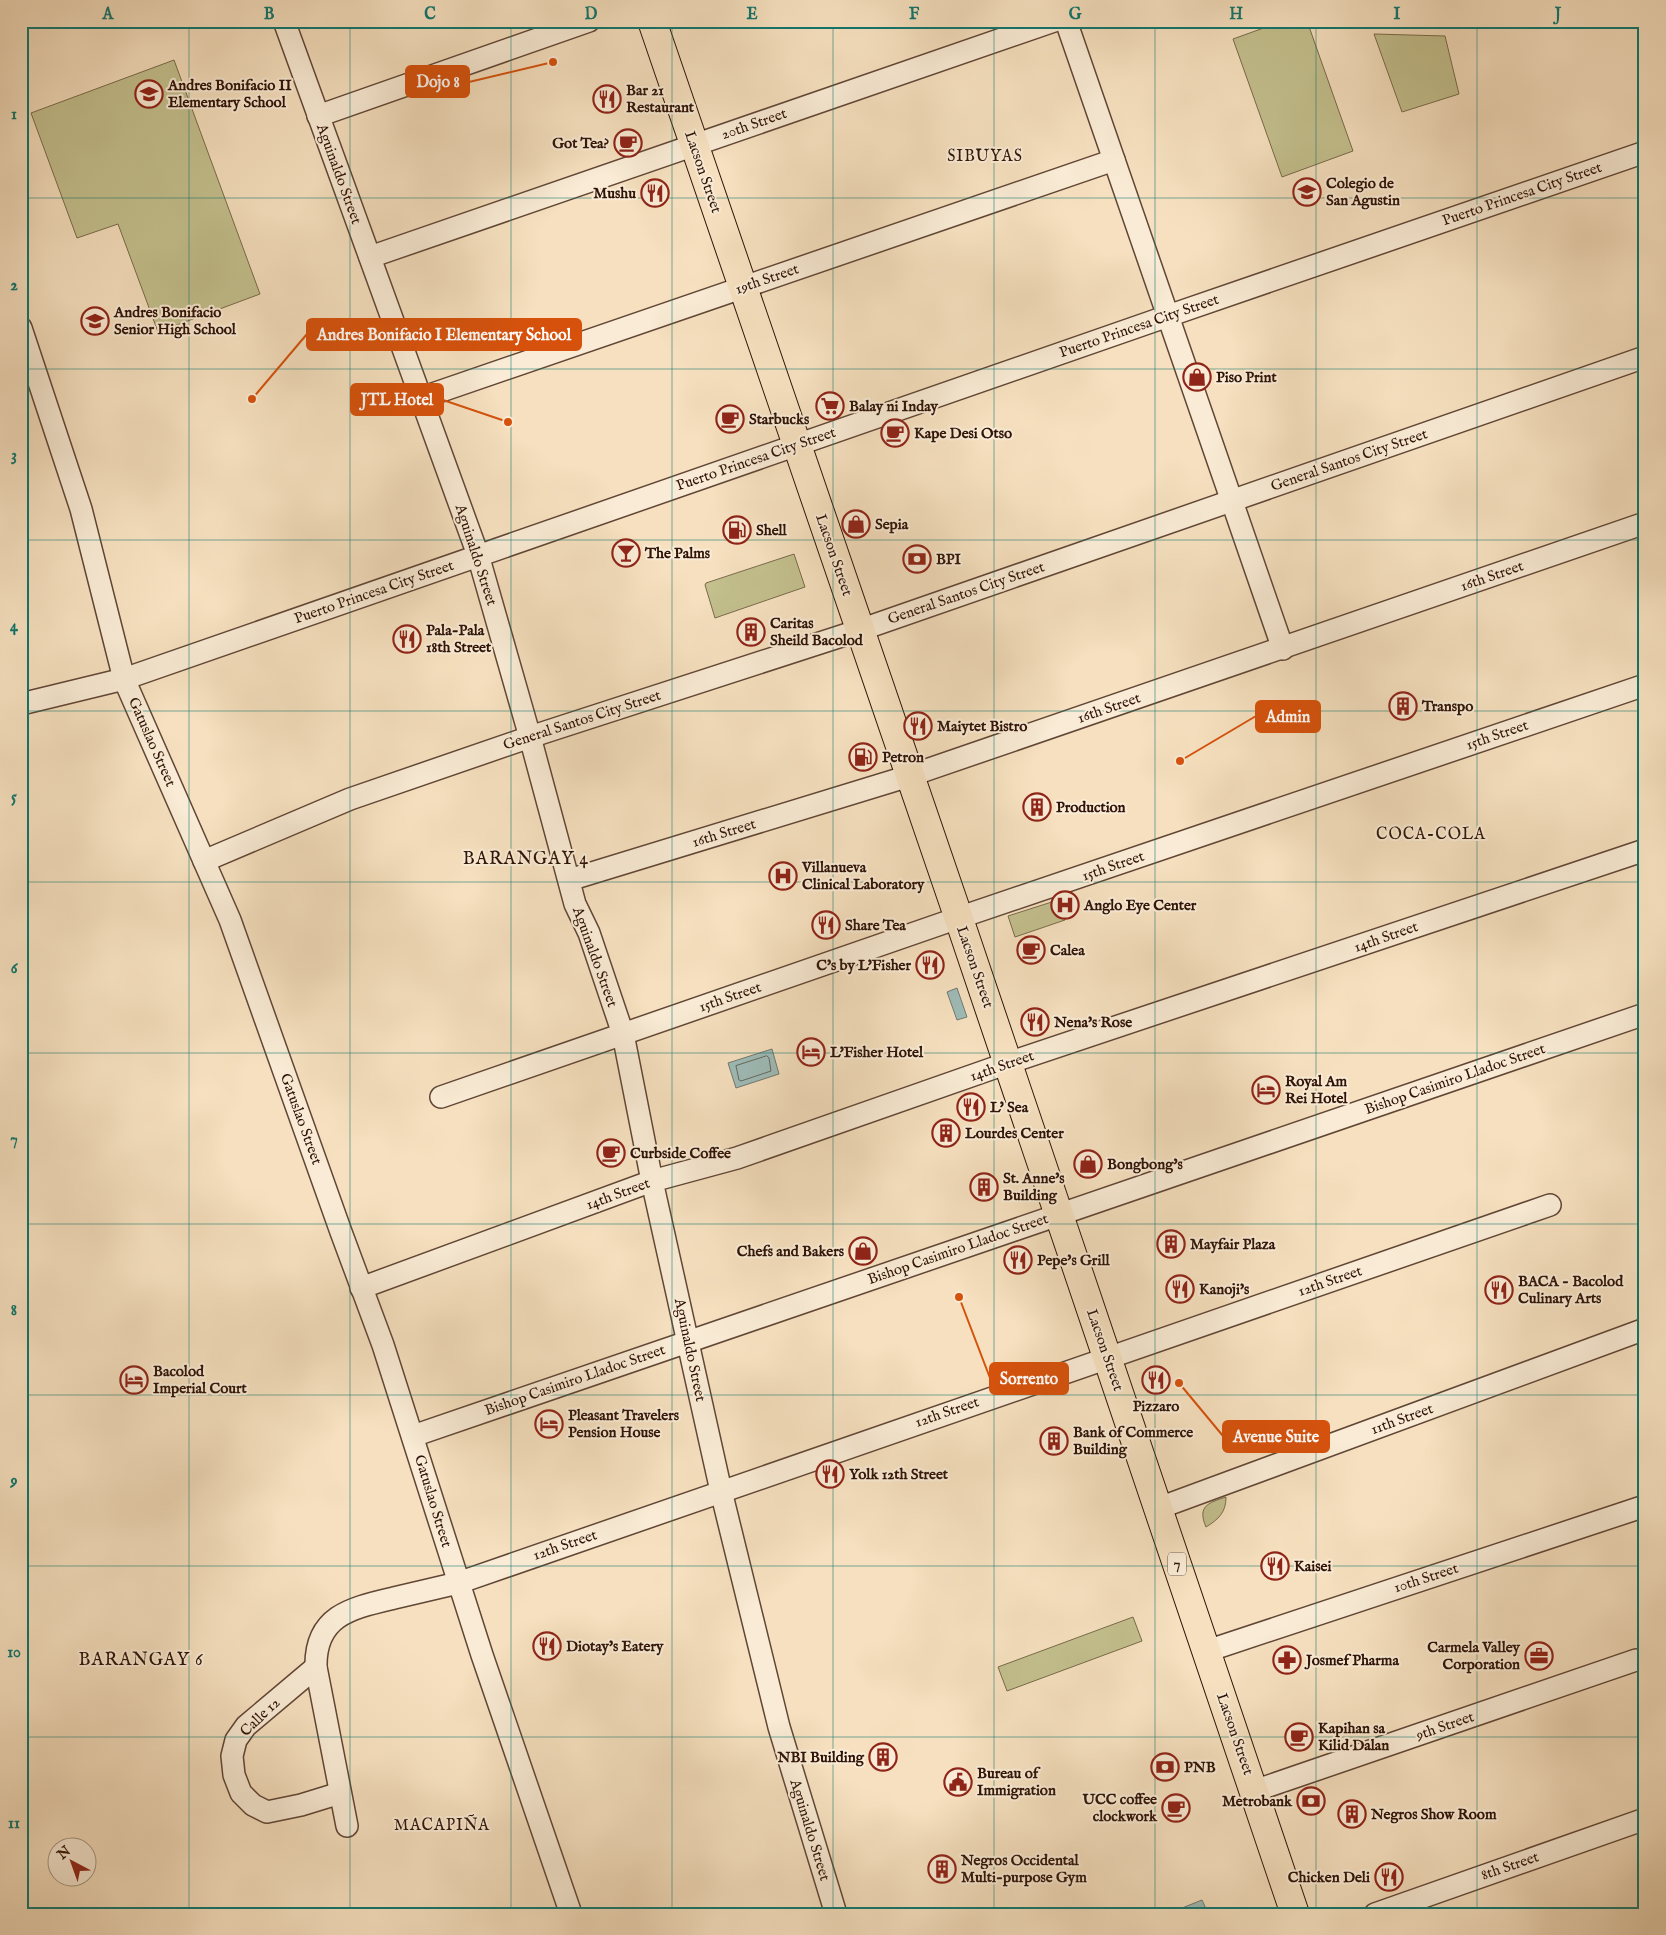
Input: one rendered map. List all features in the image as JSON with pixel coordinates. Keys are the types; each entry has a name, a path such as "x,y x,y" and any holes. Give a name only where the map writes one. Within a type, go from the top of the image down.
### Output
{"main road":[{"name":"Lacson Street","path":"652,21 1296,1914"}],"street":[{"name":"Aguinaldo Street","path":"284,21 478,555 575,904 589,933 623,1034 652,1181 721,1491 779,1726 836,1914"},
{"path":"318,116 589,21"},
{"name":"20th Street","path":"370,257 1054,21"},
{"path":"1066,21 1283,649"},
{"name":"Puerto Princesa City Street","path":"21,704 124,679 1645,152"},
{"name":"19th Street","path":"421,398 1114,160"},
{"name":"Gatuslao Street","path":"21,328 29,375 82,509 124,679 230,920 361,1288 384,1345 458,1582 571,1914"},
{"name":"General Santos City Street","path":"204,860 350,799 530,737 860,630 1645,357"},
{"name":"16th Street","path":"569,880 909,776 1645,524"},
{"name":"15th Street","path":"441,1098 958,918 1645,685"},
{"name":"14th Street","path":"361,1288 652,1181 737,1158 1008,1064 1645,850"},
{"name":"Bishop Casimiro Lladoc Street","path":"413,1436 688,1340 1645,1014"},
{"name":"12th Street","path":"458,1582 1550,1204"},
{"name":"11th Street","path":"1158,1508 1645,1329"},
{"name":"10th Street","path":"1206,1651 1645,1506"},
{"path":"347,1826 316,1667 316,1653 320,1639 327,1627 354,1607 458,1582"},
{"name":"9th Street","path":"1254,1791 1636,1660"},
{"name":"Calle 12","path":"316,1667 246,1726 236,1740 232,1756 234,1775 241,1793 252,1805 267,1812 301,1805 340,1793"},
{"name":"8th Street","path":"1375,1914 1645,1819"}],"shaded area":[{"path":"1283,21 1307,21 1353,151 1282,177 1233,39"},
{"path":"1374,34 1445,36 1459,94 1402,112"},
{"path":"174,60 260,294 158,332 118,224 77,238 31,113"},
{"path":"794,554 805,587 715,618 706,583"},
{"path":"1058,900 1065,920 1015,937 1008,916"},
{"path":"1226,1497 1225,1507 1221,1515 1206,1527 1203,1514 1206,1506"},
{"path":"1133,1617 1142,1641 1007,1691 998,1667"}],"water":[{"path":"957,988 967,1017 957,1020 947,992"},
{"path":"772,1049 779,1074 736,1088 728,1063"},
{"path":"1202,1900 1207,1911 1200,1914 1167,1914"}],"place":[{"name":"Dojo 8","path":"553,62"},
{"name":"Andres Bonifacio II Elementary School","path":"149,94"},
{"name":"Bar 21 Restaurant","path":"607,99"},
{"name":"Got Tea?","path":"628,143"},
{"name":"Colegio de San Agustin","path":"1307,192"},
{"name":"Mushu","path":"655,193"},
{"name":"Andres Bonifacio Senior High School","path":"95,321"},
{"name":"Piso Print","path":"1197,377"},
{"name":"Andres Bonifacio I Elementary School","path":"252,399"},
{"name":"Balay ni Inday","path":"830,406"},
{"name":"Starbucks","path":"730,419"},
{"name":"JTL Hotel","path":"508,422"},
{"name":"Kape Desi Otso","path":"895,433"},
{"name":"Sepia","path":"856,524"},
{"name":"Shell","path":"737,530"},
{"name":"The Palms","path":"626,553"},
{"name":"BPI","path":"917,559"},
{"name":"Caritas Sheild Bacolod","path":"751,632"},
{"name":"Pala-Pala 18th Street","path":"407,639"},
{"name":"Transpo","path":"1403,706"},
{"name":"Maiytet Bistro","path":"918,726"},
{"name":"Petron","path":"863,757"},
{"name":"Admin","path":"1180,761"},
{"name":"Production","path":"1037,807"},
{"name":"Villanueva Clinical Laboratory","path":"783,876"},
{"name":"Anglo Eye Center","path":"1065,905"},
{"name":"Share Tea","path":"826,925"},
{"name":"Calea","path":"1031,950"},
{"name":"C's by L'Fisher","path":"930,965"},
{"name":"Nena's Rose","path":"1035,1022"},
{"name":"L'Fisher Hotel","path":"811,1052"},
{"name":"Royal Am Rei Hotel","path":"1266,1090"},
{"name":"L' Sea","path":"971,1107"},
{"name":"Lourdes Center","path":"946,1133"},
{"name":"Curbside Coffee","path":"611,1153"},
{"name":"Bongbong's","path":"1088,1164"},
{"name":"St. Anne's Building","path":"984,1187"},
{"name":"Mayfair Plaza","path":"1171,1244"},
{"name":"Chefs and Bakers","path":"863,1251"},
{"name":"Pepe's Grill","path":"1018,1260"},
{"name":"Kanoji's","path":"1180,1289"},
{"name":"BACA - Bacolod Culinary Arts","path":"1499,1290"},
{"name":"Sorrento","path":"959,1297"},
{"name":"Bacolod Imperial Court","path":"134,1380"},
{"name":"Pizzaro","path":"1156,1380"},
{"name":"Avenue Suite","path":"1179,1383"},
{"name":"Pleasant Travelers Pension House","path":"549,1424"},
{"name":"Bank of Commerce Building","path":"1054,1441"},
{"name":"Yolk 12th Street","path":"830,1474"},
{"name":"Kaisei","path":"1275,1566"},
{"name":"Diotay's Eatery","path":"547,1646"},
{"name":"Carmela Valley Corporation","path":"1539,1656"},
{"name":"Josmef Pharma","path":"1287,1660"},
{"name":"Kapihan sa Kilid Dalan","path":"1299,1737"},
{"name":"NBI Building","path":"883,1757"},
{"name":"PNB","path":"1165,1767"},
{"name":"Bureau of Immigration","path":"958,1782"},
{"name":"Metrobank","path":"1311,1801"},
{"name":"UCC coffee clockwork","path":"1176,1808"},
{"name":"Negros Show Room","path":"1352,1814"},
{"name":"Negros Occidental Multi-purpose Gym","path":"942,1869"},
{"name":"Chicken Deli","path":"1389,1877"}],"district":[{"name":"SIBUYAS","path":"985,157"},
{"name":"COCA-COLA","path":"1431,835"},
{"name":"BARANGAY 4","path":"526,859"},
{"name":"BARANGAY 6","path":"141,1660"},
{"name":"MACAPIÑA","path":"442,1826"}]}
